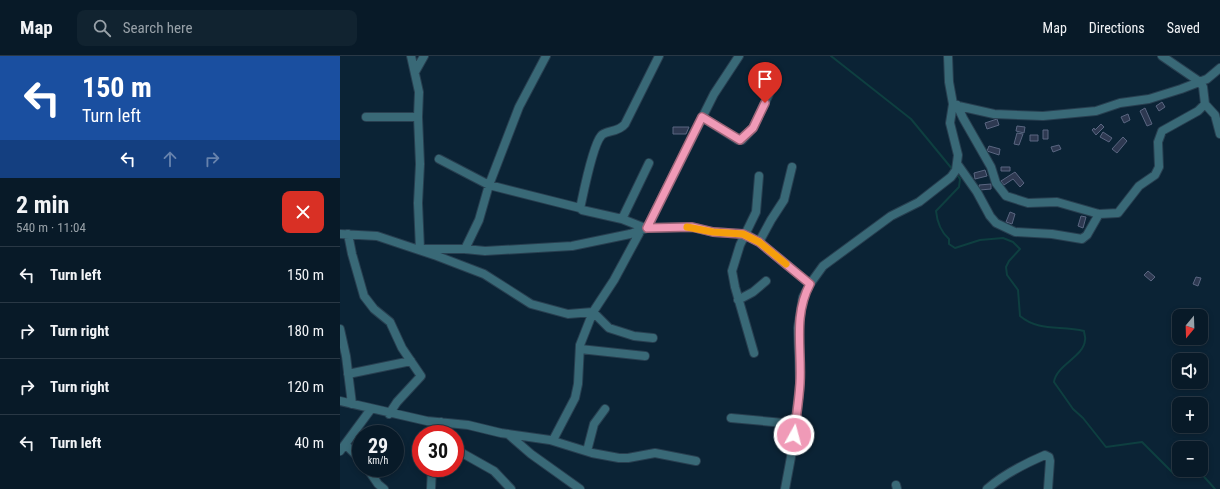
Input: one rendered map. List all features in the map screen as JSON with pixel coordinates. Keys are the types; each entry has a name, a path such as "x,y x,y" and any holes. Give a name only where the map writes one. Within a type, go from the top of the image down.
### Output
{"street":[{"path":"411,56 419,92 418,117 420,164 418,202 420,249"},
{"path":"415,72 424,56"},
{"path":"465,249 480,220 490,185 519,107 546,56"},
{"path":"580,208 600,136 621,129 625,124 659,56"},
{"path":"553,440 575,398 578,384 580,349 592,312 614,280 644,229 714,94 739,56"},
{"path":"948,56 948,82 955,105 992,167 996,183 1006,196 1028,202 1057,202 1099,214 1118,213 1139,186 1155,175 1159,167 1158,142 1162,131 1198,111 1205,104"},
{"path":"1162,56 1200,82 1203,87 1205,104 1215,115 1220,134"},
{"path":"955,105 994,114 1058,116 1096,111 1120,102 1149,99 1200,82 1207,79 1220,68"},
{"path":"702,117 738,140 742,140 753,128 776,79"},
{"path":"785,489 791,457 800,384 799,317 803,297 823,266 891,216 919,202 950,177 958,164 958,155 950,123 955,105"},
{"path":"366,117 418,117"},
{"path":"439,159 490,185 580,208 582,210 622,219 644,229"},
{"path":"622,219 649,163"},
{"path":"958,164 977,192 990,216 996,223 1008,230 1015,232 1052,234 1082,239 1087,235 1099,214"},
{"path":"759,242 784,200 792,167"},
{"path":"754,353 738,300 732,271 740,245 756,212 759,176"},
{"path":"420,249 465,249 485,251 572,246 630,234 644,229 692,227 713,232 746,235 759,242 810,284"},
{"path":"389,414 397,402 421,376 402,348 390,322 374,309 364,296 352,254 344,234 377,236 420,249 484,274 531,304 568,314 592,312 609,328 634,336 653,338"},
{"path":"738,300 753,292 766,281"},
{"path":"340,329 352,404"},
{"path":"580,349 645,356"},
{"path":"348,374 411,361"},
{"path":"340,401 389,414 427,421 476,426 508,434 553,440 587,451 619,458 628,458 655,453 696,461"},
{"path":"340,451 371,409"},
{"path":"587,451 594,424 605,409"},
{"path":"731,418 795,424"},
{"path":"508,434 531,454 580,489"},
{"path":"345,444 352,451"},
{"path":"464,455 494,471 511,489"},
{"path":"987,489 1025,464 1045,455 1050,461 1048,489"},
{"path":"373,477 384,489"},
{"path":"431,489 432,477"}],"building":[{"path":"1162,102 1165,107 1159,111 1156,106"},
{"path":"1145,108 1152,124 1147,126 1140,111"},
{"path":"1128,114 1130,120 1124,123 1121,117"},
{"path":"997,119 999,125 987,129 985,123"},
{"path":"1101,124 1104,127 1096,135 1092,130 1094,128 1095,130"},
{"path":"1017,126 1025,127 1024,133 1016,131"},
{"path":"673,127 689,127 686,134 673,134"},
{"path":"1043,130 1048,130 1048,139 1043,139"},
{"path":"1103,132 1112,138 1109,142 1100,137"},
{"path":"1017,133 1023,134 1019,145 1014,144"},
{"path":"1030,135 1038,135 1038,141 1030,141"},
{"path":"1123,137 1127,141 1117,153 1112,149"},
{"path":"1059,145 1061,149 1053,152 1051,147"},
{"path":"989,146 1000,149 999,155 987,151"},
{"path":"1001,167 1010,167 1010,171 1001,171"},
{"path":"985,170 987,176 975,179 974,173"},
{"path":"1015,172 1024,183 1020,187 1013,179 1004,185 1001,181"},
{"path":"991,184 991,189 980,190 979,185"},
{"path":"1010,212 1015,214 1012,224 1006,222"},
{"path":"1081,216 1086,217 1083,228 1078,226"},
{"path":"1148,271 1155,277 1151,281 1144,275"},
{"path":"1196,277 1201,278 1198,286 1193,284"}],"waterway":[{"path":"831,56 911,119 953,170"},
{"path":"956,173 960,179 959,187 936,211 937,219 944,233 949,239 949,244 955,248 980,240 1003,238 1013,242 1020,249 1009,261 1006,267 1007,275 1018,290 1020,316 1027,321 1043,326 1084,331 1085,339 1083,346 1080,351 1064,366 1056,376 1054,382 1073,409 1083,418 1106,447 1142,442 1173,473 1185,475 1198,470 1215,489"}],"slow traffic":[{"path":"687,227 713,232 735,232 749,236 759,242 786,264"}],"route":[{"path":"765,103 753,128 742,140 738,140 702,117 647,228 692,227 713,232 735,232 749,236 759,242 810,284 803,297 799,317 800,384 794,435"}]}
